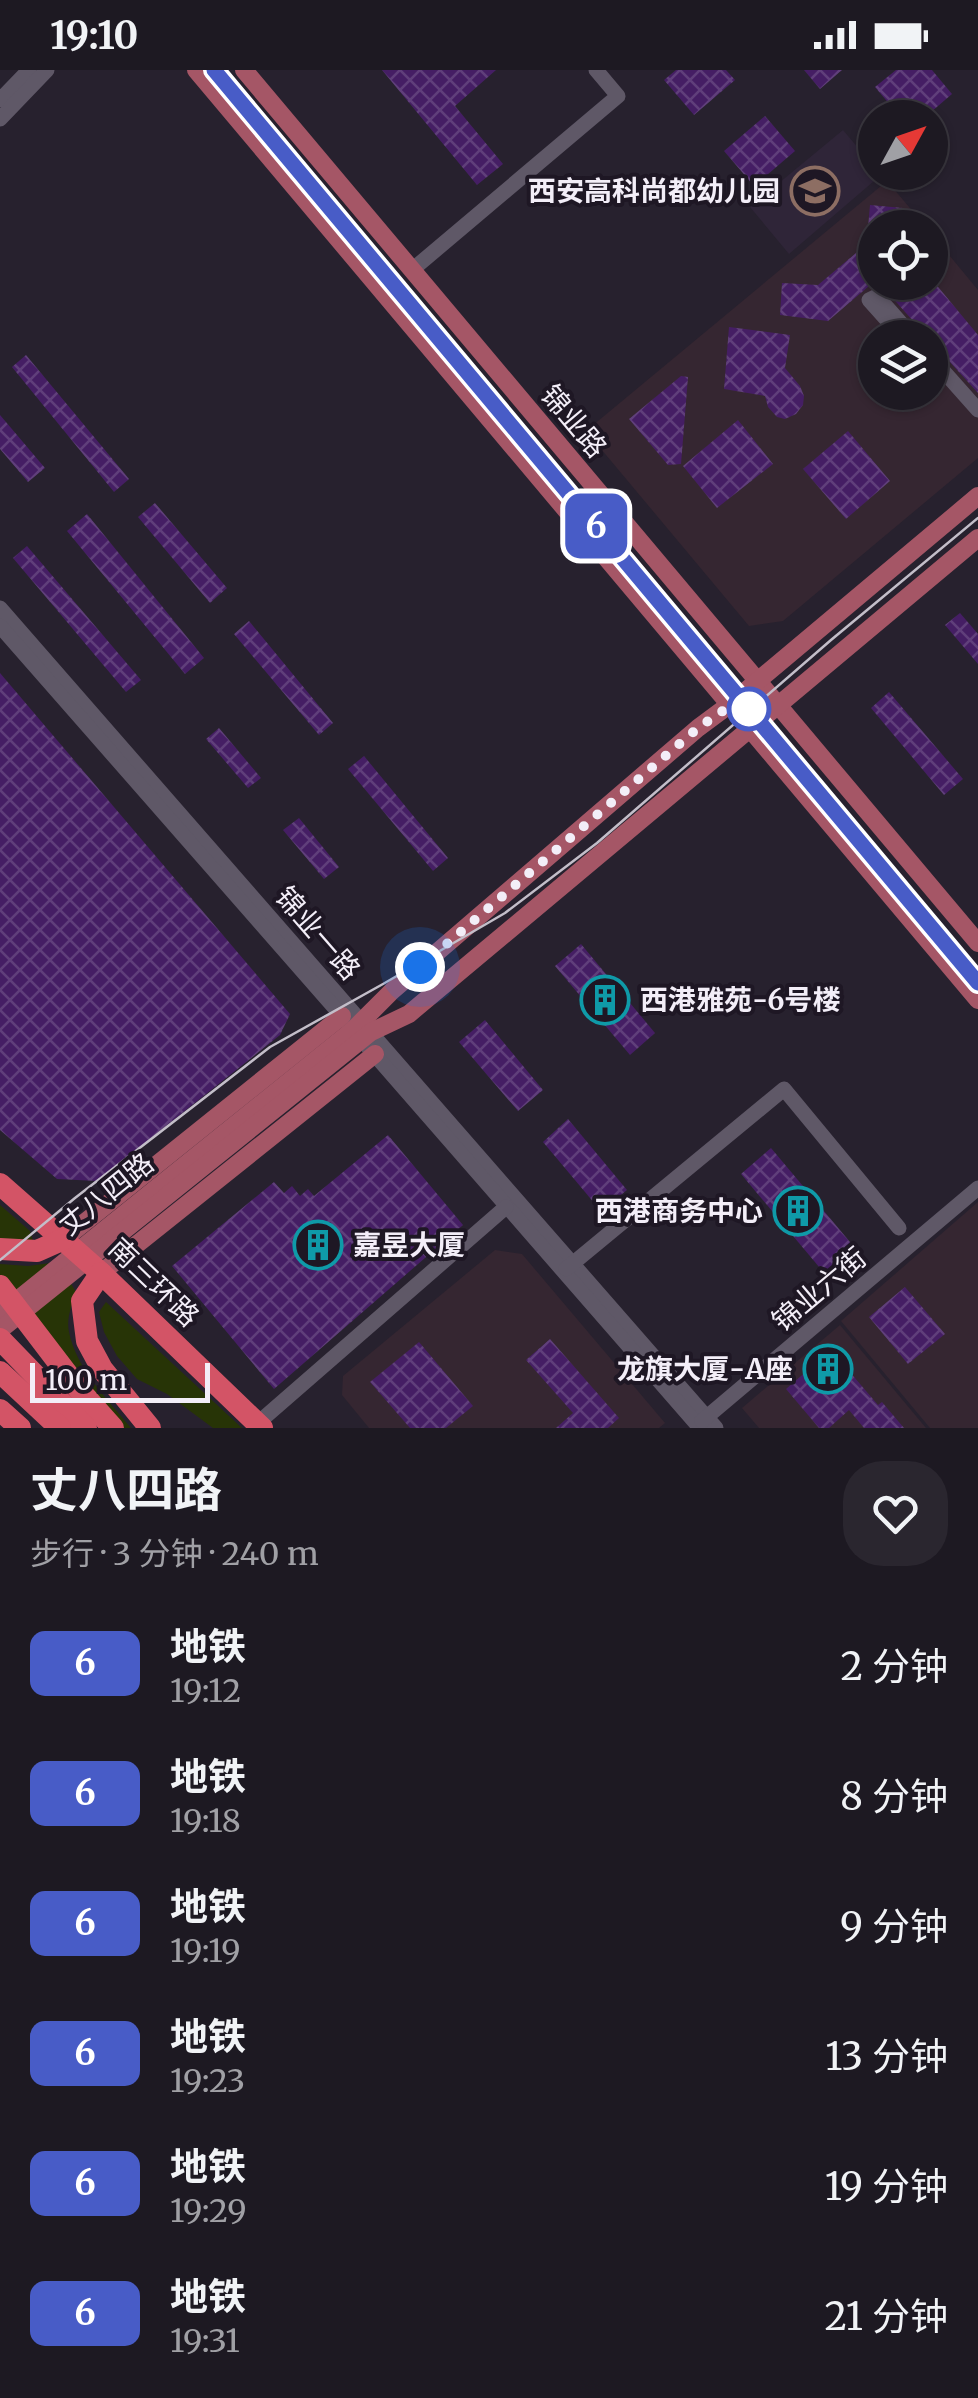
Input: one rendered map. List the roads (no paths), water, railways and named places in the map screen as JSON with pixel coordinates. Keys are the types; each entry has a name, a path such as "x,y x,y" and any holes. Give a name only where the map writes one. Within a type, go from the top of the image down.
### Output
{"highway":[{"name":"南三环路","path":"0,1184 64,1238 260,1426"},
{"path":"0,1249 36,1250 64,1238"},
{"path":"101,1273 82,1302 87,1341 102,1369 150,1428"},
{"path":"0,1286 113,1428"},
{"path":"0,1339 86,1428"},
{"path":"0,1372 60,1428"},
{"path":"0,1410 20,1428"}],"main road":[{"path":"196,70 978,1000"},
{"name":"锦业路","path":"244,70 978,943"},
{"name":"丈八四路","path":"0,1314 361,1032 421,966 698,728 730,706 978,496"},
{"name":"丈八四路","path":"361,1032 409,1014 978,538"},
{"path":"64,1238 361,1032"},
{"path":"101,1273 361,1032"},
{"name":"丈八四路","path":"0,1330 292,1087"}],"street":[{"path":"0,100 29,70"},
{"path":"0,119 47,70"},
{"path":"412,270 618,96 596,70"},
{"path":"887,320 869,300 876,296 898,320"},
{"path":"948,376 978,410"},
{"path":"948,388 978,421"},
{"name":"锦业一路","path":"0,608 506,1206 568,1268"},
{"name":"锦业一路","path":"0,626 361,1032 702,1425"},
{"path":"568,1268 784,1089 899,1228"},
{"name":"锦业六街","path":"702,1425 978,1188"},
{"path":"260,1426 506,1206"}],"tram line":[{"path":"0,1260 270,1047 505,913 597,843 978,518"}],"metro line":[{"name":"6","path":"214,70 978,983"}],"place":[{"name":"西安高科尚都幼儿园","path":"815,191"},
{"name":"西港雅苑-6号楼","path":"605,1000"},
{"name":"西港商务中心","path":"798,1211"},
{"name":"嘉昱大厦","path":"318,1245"},
{"name":"龙旗大厦-A座","path":"828,1369"}]}
